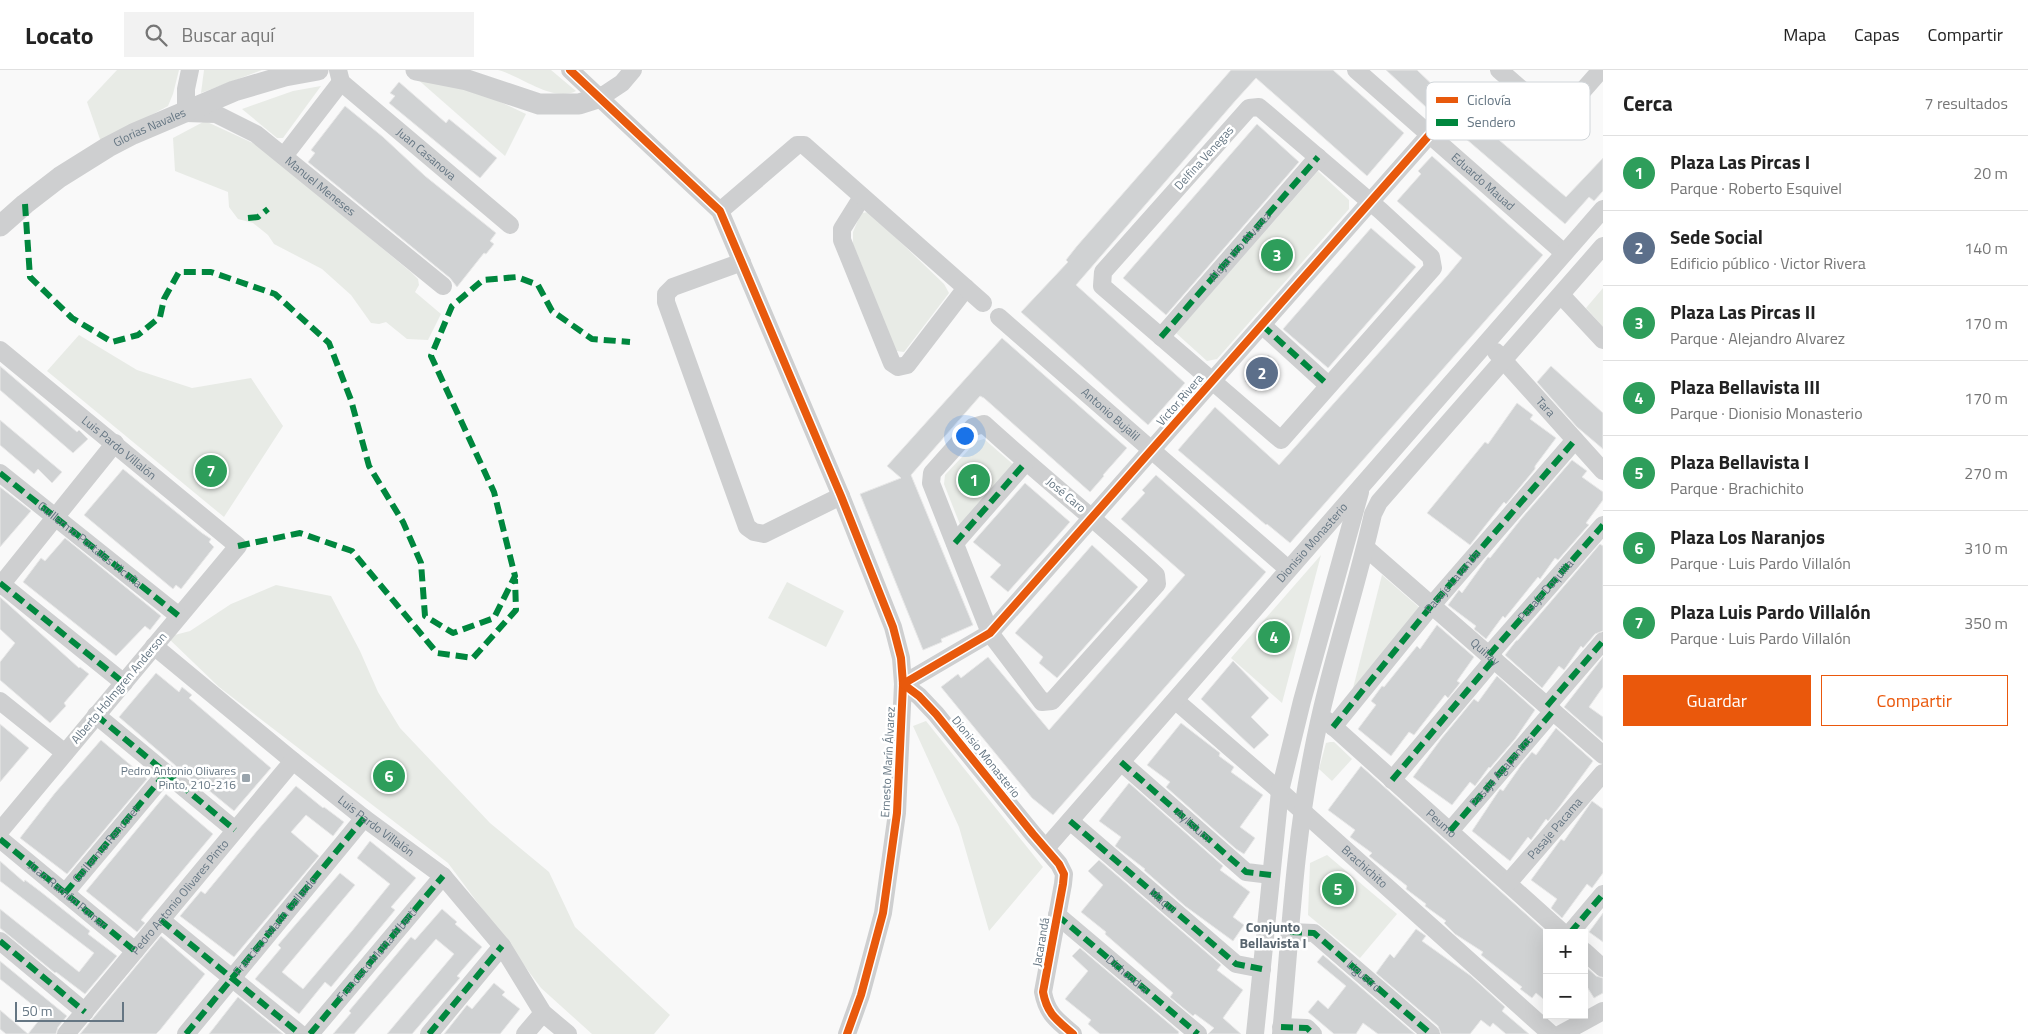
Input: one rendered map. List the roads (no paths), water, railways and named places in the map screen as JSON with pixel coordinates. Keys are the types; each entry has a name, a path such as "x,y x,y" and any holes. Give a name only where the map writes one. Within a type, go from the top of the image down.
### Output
{"street":[{"path":"186,113 186,89 190,70"},
{"name":"Glorias Navales","path":"0,226 42,190 84,162 133,134 259,82 318,70"},
{"path":"416,70 467,80 539,104 579,104 601,97 622,83 633,70"},
{"path":"570,70 601,97 720,211 797,145 804,145 983,303"},
{"name":"Eduardo Mauad","path":"1356,70 1426,131"},
{"path":"1499,70 1513,82"},
{"path":"1590,82 1601,70"},
{"name":"Juan Casanova","path":"284,156 340,76 510,225"},
{"name":"Delfina Venegas","path":"1249,108 1259,108 1318,157 1431,257 1433,268 1281,440 1102,286 1103,272 1249,108"},
{"name":"Manuel Meneses","path":"186,113 216,114 256,134 443,286"},
{"name":"Victor Rivera","path":"903,684 990,633 1426,137"},
{"name":"Eduardo Mauad","path":"1436,140 1564,253"},
{"name":"Alejandro Alvarez","path":"1161,337 1318,157"},
{"path":"862,197 842,229 842,240 892,363 898,367 907,365 966,288"},
{"name":"Dionisio Monasterio","path":"903,684 919,696 936,714 1046,848 1603,209"},
{"name":"Ernesto Marín Álvarez","path":"720,211 841,496 893,627 901,658 903,684 897,814 883,913 861,995 847,1034"},
{"path":"1313,1034 1307,1028 1281,1030 1302,811 1320,714 1366,548 1373,514 1380,502 1603,246"},
{"path":"742,262 673,287 666,294 666,302 747,527 754,532 764,534 841,496"},
{"path":"1561,294 1603,340"},
{"name":"Antonio Bujalil","path":"999,317 1288,570"},
{"path":"1262,325 1328,385"},
{"name":"Tara","path":"1487,343 1603,471"},
{"name":"Luis Pardo Villalón","path":"0,350 238,546"},
{"name":"José Caro","path":"984,424 1026,462 1156,575 1157,584 1052,702 1042,702 990,633 931,483 932,473 973,427 984,424"},
{"name":"Pasaje Lavanda","path":"1333,727 1432,605 1575,440"},
{"path":"114,444 1,584 124,683"},
{"path":"955,543 1026,462"},
{"name":"Guillermo Portales Vicuña","path":"0,473 179,616"},
{"path":"1255,1034 1280,791 1302,701 1360,489"},
{"name":"Pasaje Doquilla","path":"1392,780 1491,657 1603,525"},
{"name":"Alberto Holmgren Anderson","path":"0,831 238,546"},
{"name":"Quillay","path":"1366,548 1603,755"},
{"name":"Pasaje Agapantos","path":"1450,831 1603,641"},
{"name":"Luis Pardo Villalón","path":"154,646 364,818 443,876 502,946 543,1013 568,1034"},
{"path":"0,701 64,753"},
{"name":"Brachichito","path":"1176,701 1280,791 1551,1034"},
{"name":"Peumo","path":"1320,714 1560,929"},
{"path":"96,716 235,830"},
{"name":"Pedro Antonio Olivares Pinto","path":"66,1034 293,761"},
{"name":"Aylisium","path":"1121,762 1246,872 1272,875"},
{"name":"Guillermo Rencoret","path":"65,893 166,773"},
{"name":"Pasaje Pacama","path":"1508,883 1603,773"},
{"name":"Francisco Marín Gallardo","path":"186,1034 364,818"},
{"name":"Maqui","path":"1070,821 1236,964 1262,969"},
{"name":"Juan Ramón Pomar","path":"0,839 135,951"},
{"name":"Jacarandá","path":"1046,848 1059,864 1064,874 1043,992 1045,1003 1051,1015 1073,1034"},
{"name":"Francisco Motta Alberti","path":"310,1034 443,876"},
{"path":"1573,929 1603,894"},
{"name":"Dichondra","path":"1057,915 1198,1034"},
{"path":"161,920 300,1034"},
{"name":"Ligustro","path":"1290,932 1314,933 1431,1034"},
{"path":"0,941 85,1012"},
{"path":"429,1034 502,946"},
{"path":"1588,955 1603,968"},
{"path":"1562,1034 1603,1011"},
{"path":"526,1034 543,1013"}],"place":[{"name":"Plaza Las Pircas II","path":"1277,255"},
{"name":"Sede Social","path":"1262,373"},
{"name":"Plaza Luis Pardo Villalón","path":"211,471"},
{"name":"Plaza Las Pircas I","path":"974,480"},
{"name":"Plaza Bellavista III","path":"1274,637"},
{"name":"Plaza Los Naranjos","path":"389,776"},
{"name":"Pedro Antonio Olivares Pinto, 210-216","path":"246,778"},
{"name":"Plaza Bellavista I","path":"1338,889"}],"district":[{"name":"Conjunto Bellavista I","path":"1273,936"}]}
